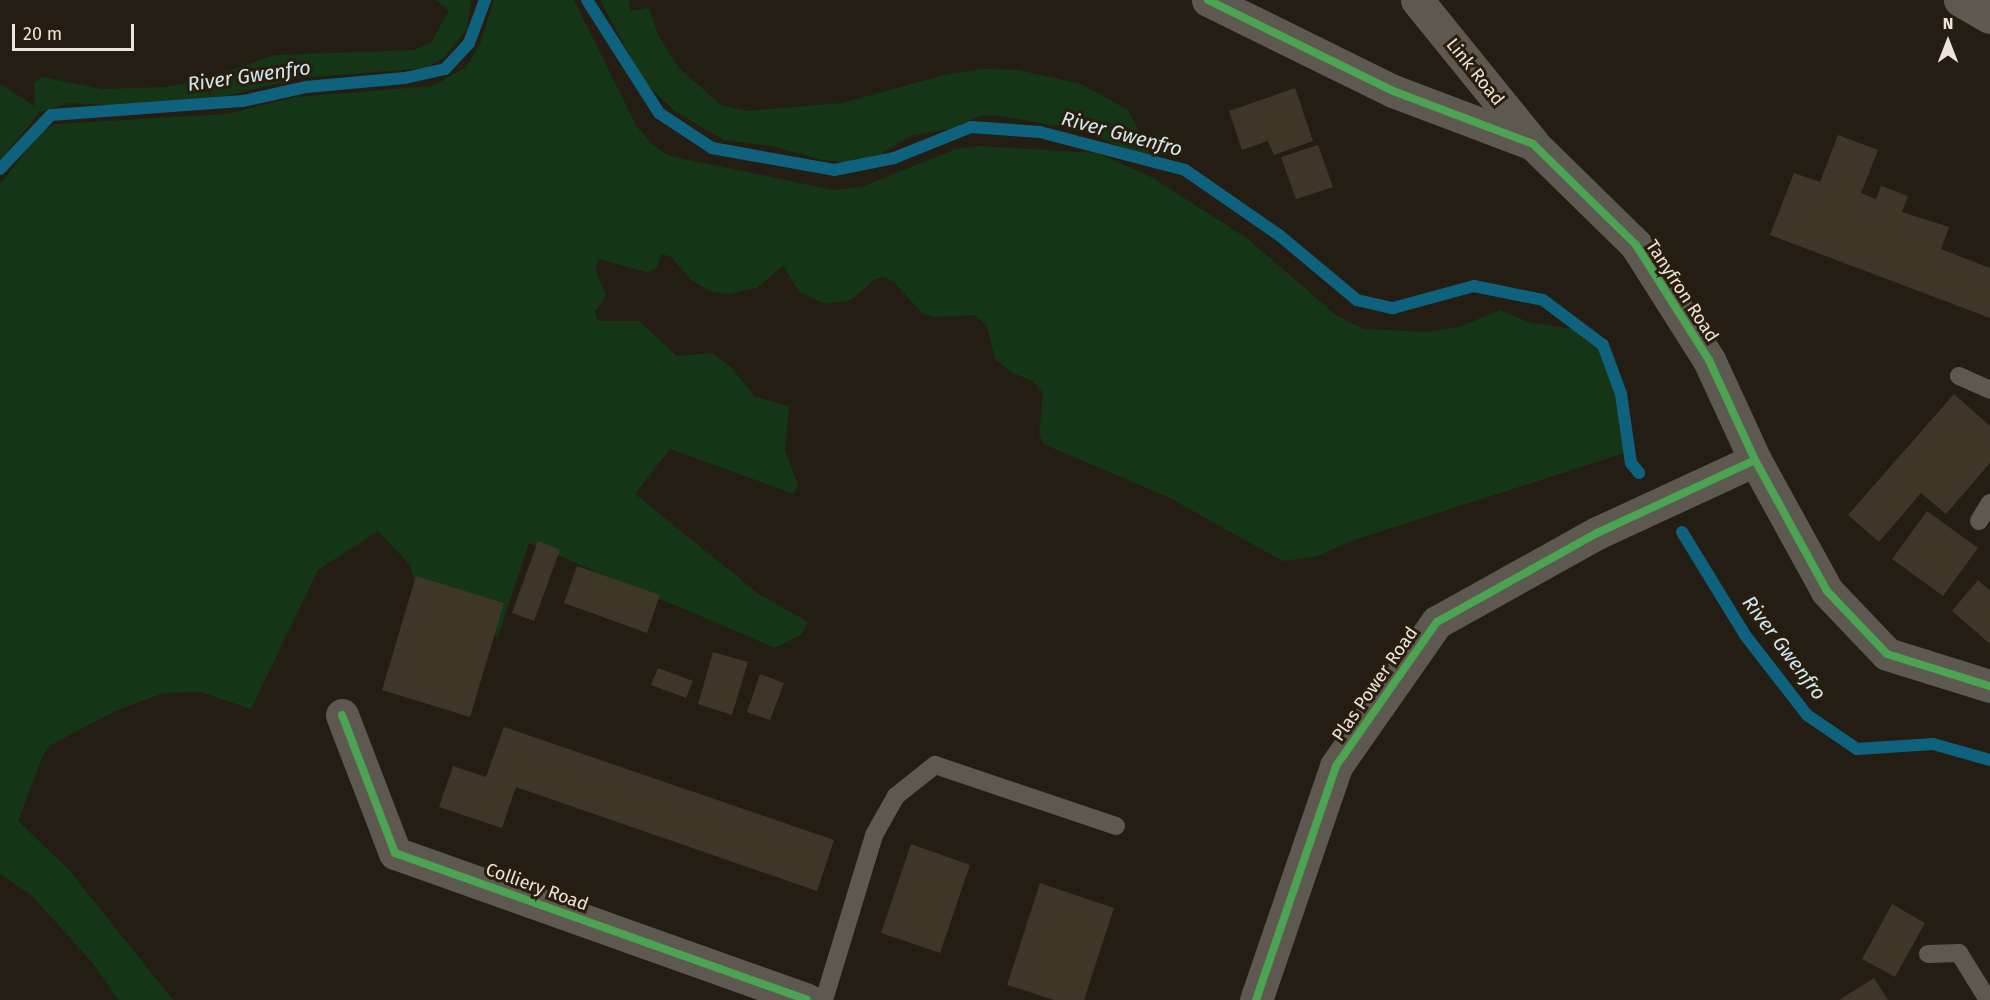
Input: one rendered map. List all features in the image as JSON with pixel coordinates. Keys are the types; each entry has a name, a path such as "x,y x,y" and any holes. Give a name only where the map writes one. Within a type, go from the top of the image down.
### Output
{"street":[{"name":"Tanyfron Road","path":"1208,0 1393,91 1533,144 1636,245 1709,360 1755,460 1827,591 1887,654 1990,686"},
{"name":"Link Road","path":"1417,0 1533,144"},
{"path":"1960,0 1990,17"},
{"name":"Plas Power Road","path":"1256,1000 1336,766 1437,622 1597,533 1755,460"},
{"name":"Colliery Road","path":"342,715 395,853 807,1000"}],"lane":[{"path":"1959,376 1990,390"},
{"path":"1980,521 1990,503"},
{"path":"824,1000 874,835 896,796 934,765 1116,826"},
{"path":"1928,954 1959,953 1988,1000"}],"green space":[{"path":"436,0 471,0 467,29 445,57 426,68 300,78 222,97 109,105 68,103 40,112 0,160 0,84 35,106 34,82 43,77 102,89 165,87 195,82 275,55 414,50 431,42 449,11"},
{"path":"494,0 574,0 637,127 654,146 670,156 834,190 861,187 953,150 978,146 1097,153 1153,178 1248,239 1336,315 1363,329 1429,332 1459,327 1500,310 1531,323 1584,330 1608,362 1628,452 1351,541 1318,556 1283,561 1166,496 1043,444 1039,434 1043,393 1033,381 1012,373 995,359 987,326 975,315 935,317 923,314 894,282 883,277 874,280 851,300 825,304 799,292 783,265 757,288 728,294 709,291 691,280 671,257 662,254 657,267 649,273 599,259 595,269 606,295 595,312 598,321 639,321 677,356 712,353 730,366 755,397 789,406 785,450 798,485 794,494 670,449 635,494 759,594 808,622 802,634 775,648 529,543 498,637 415,607 419,596 410,565 378,531 318,570 251,709 201,692 164,693 115,711 51,745 43,755 18,821 69,870 173,1000 119,1000 91,961 32,896 0,874 0,184 41,132 55,124 227,114 295,97 433,86 466,67 480,44"},
{"path":"600,0 629,0 630,11 649,8 659,37 679,68 721,105 747,111 842,103 948,74 983,69 1018,70 1081,84 1128,110 1155,162 1085,131 994,115 980,116 950,129 912,135 881,154 853,163 822,160 772,146 724,140 676,112 644,82"}],"building":[{"path":"1295,88 1313,141 1274,155 1268,141 1242,150 1229,111"},
{"path":"1838,135 1878,150 1861,193 1876,199 1881,186 1908,196 1902,212 1949,227 1941,249 1990,268 1990,318 1770,235 1794,173 1820,182"},
{"path":"1318,145 1333,187 1296,199 1281,157"},
{"path":"1954,394 1990,426 1990,463 1946,514 1921,493 1879,542 1848,515"},
{"path":"1927,511 1978,548 1943,596 1892,559"},
{"path":"538,541 560,550 534,621 512,613"},
{"path":"577,566 660,595 647,633 564,603"},
{"path":"416,576 504,603 470,717 382,690"},
{"path":"1978,580 1990,591 1990,644 1952,611"},
{"path":"713,652 748,662 732,715 698,704"},
{"path":"658,668 693,681 686,698 651,685"},
{"path":"760,674 784,683 770,720 747,712"},
{"path":"504,727 834,840 817,891 516,787 502,828 439,807 453,766 486,777"},
{"path":"911,844 970,865 940,953 881,933"},
{"path":"1040,883 1114,908 1084,1000 1054,1000 1007,985"},
{"path":"1892,904 1925,923 1895,977 1862,959"},
{"path":"1874,978 1888,1000 1839,1000"}],"waterway":[{"name":"River Gwenfro","path":"0,169 51,115 243,101 306,87 405,78 445,69 469,43 485,0"},
{"name":"River Gwenfro","path":"587,0 659,113 712,148 834,170 894,158 971,127 1040,132 1185,170 1279,235 1357,300 1393,308 1474,286 1543,300 1603,345 1621,394 1631,463 1639,473"},
{"name":"River Gwenfro","path":"1682,532 1745,635 1807,715 1857,749 1933,744 1990,760"}],"cycle path":[{"path":"1208,0 1393,91 1533,144 1636,245 1709,360 1755,460 1827,591 1887,654 1990,686"},
{"path":"1256,1000 1336,766 1437,622 1597,533 1755,460"},
{"path":"342,715 395,853 807,1000"}]}
